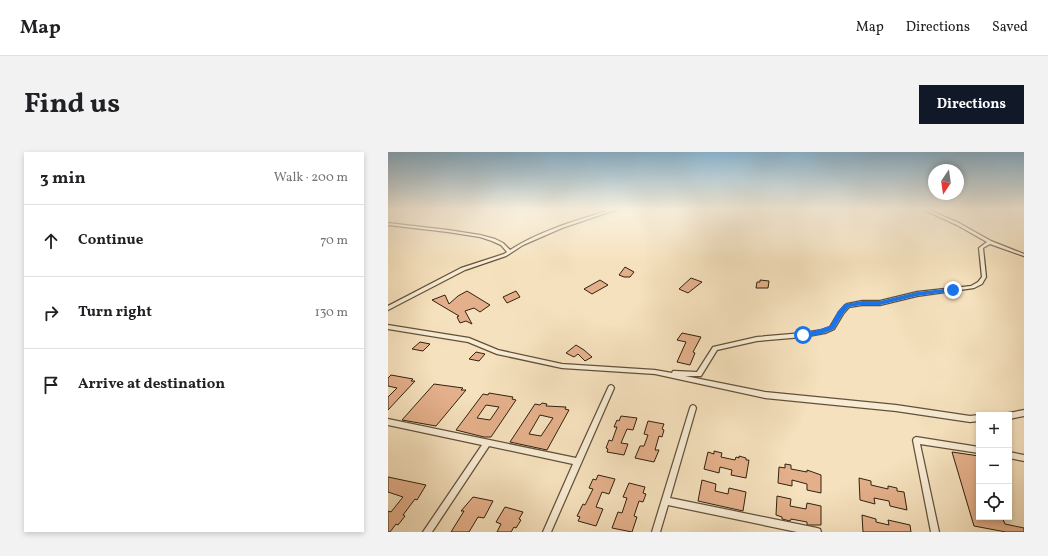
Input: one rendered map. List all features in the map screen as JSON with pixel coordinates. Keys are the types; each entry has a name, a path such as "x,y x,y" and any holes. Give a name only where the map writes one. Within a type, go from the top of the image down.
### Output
{"street":[{"path":"410,227 460,233 495,241 504,245 508,251"},
{"path":"388,308 456,273 505,254 508,251 562,227"},
{"path":"963,227 990,242 1024,255"},
{"path":"388,327 469,340 497,352 562,366 698,374 715,348 757,339 822,332 832,328 840,312 847,306 862,303 880,303 917,294 972,287 980,283 984,277 981,248 990,242"},
{"path":"655,372 765,395 896,408 970,419 976,418"},
{"path":"547,532 611,388"},
{"path":"656,532 692,408"},
{"path":"1012,415 1024,413"},
{"path":"388,422 578,462"},
{"path":"935,532 916,440 976,450"},
{"path":"427,532 487,443"},
{"path":"1012,456 1024,458"},
{"path":"665,501 817,532"}],"building":[{"path":"625,267 634,272 630,277 619,275"},
{"path":"691,278 702,282 688,293 679,289"},
{"path":"600,280 608,285 592,294 584,289"},
{"path":"760,280 769,281 768,288 756,288 757,282 760,282"},
{"path":"467,291 490,305 480,312 474,308 465,311 472,324 466,321 460,323 457,317 459,316 432,300 445,295 449,304 458,296"},
{"path":"516,291 520,297 507,303 503,297"},
{"path":"682,333 701,337 693,352 695,353 690,365 677,362 686,342 677,340"},
{"path":"420,342 430,344 423,351 412,349"},
{"path":"576,345 592,357 585,361 578,354 574,357 566,353"},
{"path":"476,352 485,354 479,361 469,359"},
{"path":"391,375 413,379 411,381 415,381 388,410 388,397 397,388 388,386 388,378"},
{"path":"434,384 463,388 461,390 466,390 436,426 402,420"},
{"path":"489,393 513,397 512,399 516,400 491,437 484,437 456,430 483,394 488,395","holes":["486,405 499,407 490,420 477,418"]},
{"path":"542,403 547,404 546,406 566,407 565,409 569,410 547,450 510,442 535,404 540,405","holes":["540,415 553,418 541,436 529,434"]},
{"path":"621,416 637,418 633,430 627,429 621,443 628,444 624,455 607,452 608,449 606,448 609,440 612,441 617,427 614,427 617,420 619,421"},
{"path":"648,421 664,424 662,429 664,430 662,437 659,436 655,450 659,450 654,462 635,458 640,446 644,446 648,435 644,434"},
{"path":"714,451 722,453 721,457 735,460 736,457 739,458 739,456 749,460 746,478 731,475 732,470 720,467 719,473 704,469 708,452 714,454"},
{"path":"952,452 976,456 976,520 1003,520 1005,524 1024,528 1024,532 1006,532 974,526"},
{"path":"785,464 791,465 791,469 807,472 807,470 821,475 821,493 807,490 807,484 792,480 792,486 778,483 779,467 785,468"},
{"path":"598,475 615,479 609,494 602,492 596,507 603,509 596,526 578,521 580,517 577,516 583,504 585,505 593,489 589,488 593,479 596,480"},
{"path":"388,477 426,485 417,500 415,499 403,515 405,516 390,532 388,532 388,511 391,512 403,497 388,492"},
{"path":"859,478 871,481 871,485 888,489 888,486 897,488 897,491 904,492 907,510 890,506 889,501 874,498 875,504 860,500"},
{"path":"702,480 716,484 715,491 728,494 729,488 746,492 743,511 698,501"},
{"path":"629,483 645,487 643,493 646,494 643,502 639,501 634,516 637,517 632,532 612,528 618,512 622,513 627,498 623,497"},
{"path":"777,496 791,499 790,506 806,509 807,503 821,506 821,525 807,525 807,522 782,519 782,517 776,515"},
{"path":"473,497 493,501 484,518 478,517 469,532 451,532 464,511 461,511"},
{"path":"505,507 523,512 519,519 521,520 516,528 514,527 511,532 497,532 501,524 496,522"},
{"path":"862,515 876,519 876,522 889,525 888,520 910,525 911,532 863,532"}],"route":[{"path":"803,335 822,332 832,328 840,312 847,306 862,303 880,303 917,294 953,290"}]}
